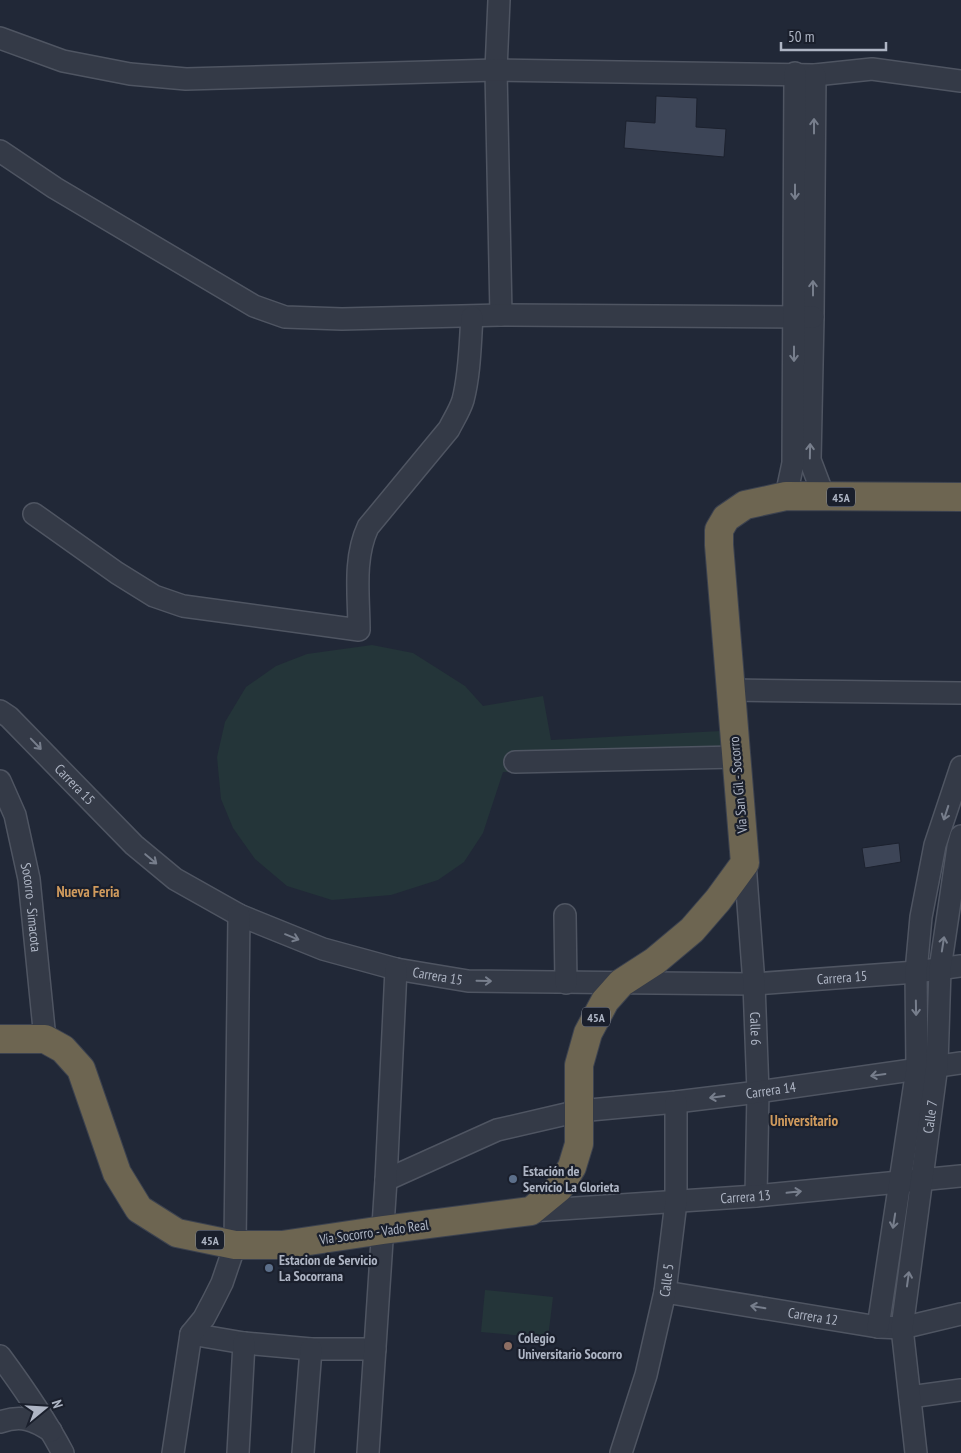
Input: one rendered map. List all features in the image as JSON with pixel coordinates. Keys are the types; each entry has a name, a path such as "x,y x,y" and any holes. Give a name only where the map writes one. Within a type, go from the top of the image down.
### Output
{"highway":[{"name":"Vía San Gil - Socorro","path":"745,863 719,530 726,518 745,505 786,496 961,497"},
{"name":"45A","path":"531,1211 559,1188 572,1167 579,1144 579,1066 588,1033 605,1001 621,983 656,961 692,930 718,900 745,863"},
{"path":"0,1039 45,1039"},
{"name":"Vía Socorro - Vado Real","path":"45,1039 63,1049 81,1069 117,1173 139,1209 177,1233 235,1245 282,1245 531,1211"}],"street":[{"path":"499,0 496,70 501,315"},
{"path":"0,38 63,61 130,74 186,78 496,70 805,74 872,70 961,82"},
{"path":"805,74 804,317 810,460 824,496"},
{"path":"0,151 55,188 254,306 285,317 342,319 501,315 804,317"},
{"path":"34,514 117,573 154,596 168,602 183,606 359,630 358,566 363,537 368,527 449,429 458,413 463,400 467,378 472,317"},
{"path":"786,496 793,463 804,317"},
{"path":"731,690 961,693"},
{"name":"Carrera 15","path":"0,711 9,717 134,845 175,879 239,915 323,949 396,969 468,981 754,984 916,972 961,966"},
{"path":"515,762 736,757"},
{"path":"878,1327 900,1182 927,1067 916,972 921,917 935,845 961,767"},
{"name":"Socorro - Simacota","path":"0,781 15,815 29,880 45,1039"},
{"path":"935,845 959,841"},
{"name":"Calle 7","path":"916,1453 902,1328 922,1180 927,1067 959,841"},
{"name":"Calle 6","path":"745,863 754,984 758,1092 756,1196"},
{"path":"173,1453 191,1334 204,1318 222,1284 235,1245 239,915"},
{"path":"565,915 566,983"},
{"path":"368,1453 386,1180 396,969"},
{"name":"Carrera 14","path":"386,1180 497,1130 579,1111 758,1092 961,1063"},
{"name":"Calle 5","path":"621,1453 646,1375 665,1292 676,1202 676,1102"},
{"name":"Carrera 13","path":"531,1211 756,1196 961,1176"},
{"name":"Carrera 12","path":"665,1292 878,1327 902,1328 961,1314"},
{"path":"191,1334 244,1343 311,1349 375,1350"},
{"path":"238,1453 244,1343"},
{"path":"303,1453 311,1349"},
{"path":"0,1356 21,1384 63,1453"},
{"path":"1,1422 16,1404 21,1384"},
{"path":"910,1397 961,1390"},
{"path":"1,1422 28,1418 51,1431"}],"shaded area":[{"path":"372,645 413,653 465,686 483,706 543,696 551,740 721,731 727,766 503,772 483,833 464,862 438,880 391,895 332,900 287,886 255,859 233,828 221,799 217,757 225,722 246,687 276,666 307,654"},
{"path":"485,1290 553,1297 548,1338 481,1332"}],"building":[{"path":"656,96 697,98 696,127 726,129 724,157 624,148 626,121 655,123"},
{"path":"899,843 901,862 865,868 862,848"}],"place":[{"name":"Estación de Servicio La Glorieta","path":"513,1179"},
{"name":"Estacion de Servicio La Socorrana","path":"269,1268"},
{"name":"Colegio Universitario Socorro","path":"508,1346"}],"district":[{"name":"Nueva Feria","path":"88,891"},
{"name":"Universitario","path":"804,1120"}]}
